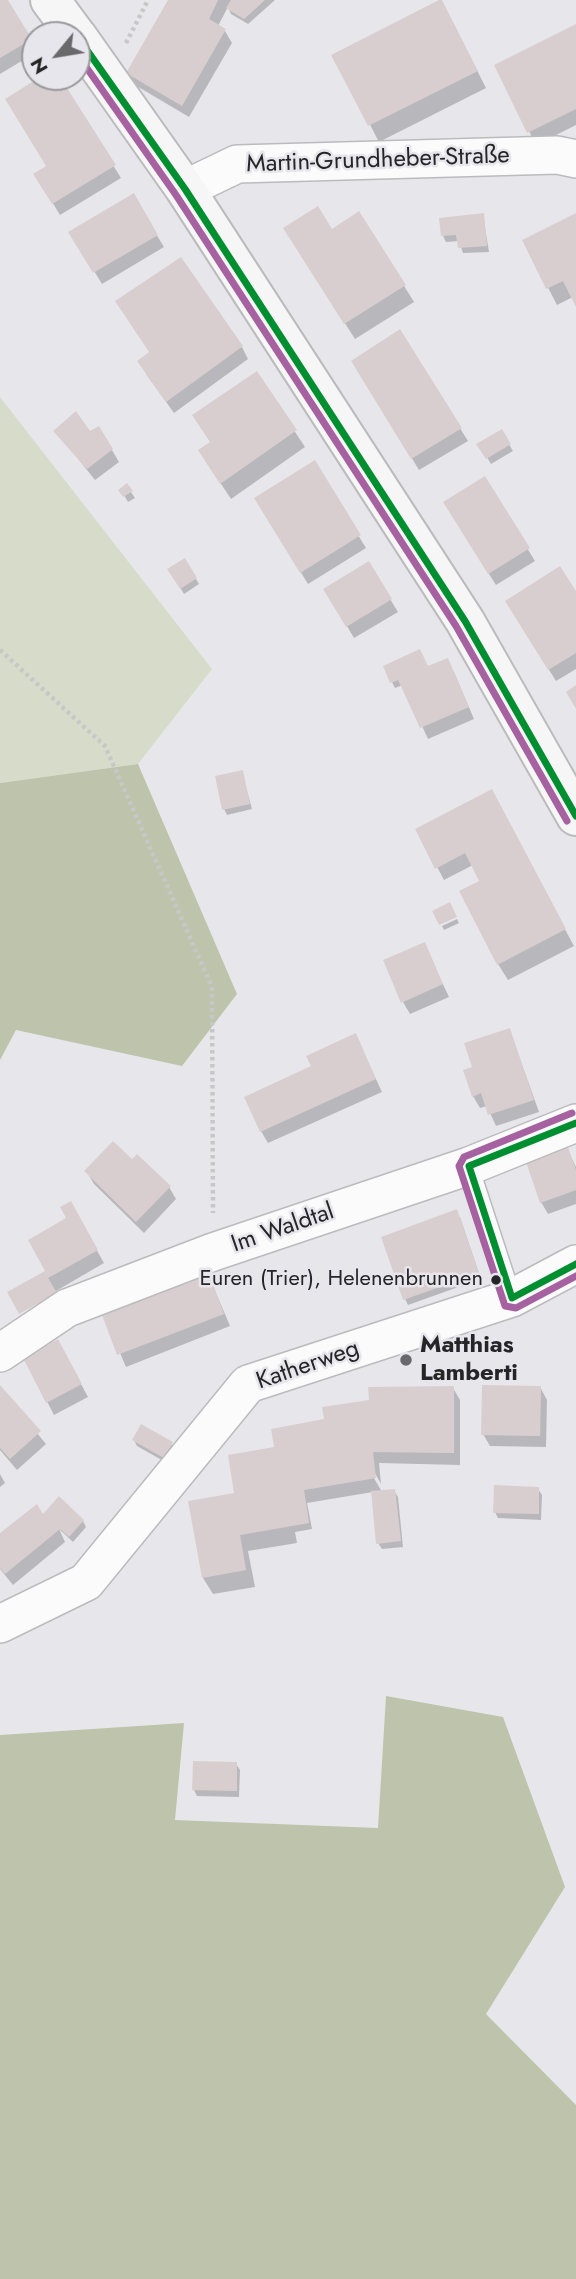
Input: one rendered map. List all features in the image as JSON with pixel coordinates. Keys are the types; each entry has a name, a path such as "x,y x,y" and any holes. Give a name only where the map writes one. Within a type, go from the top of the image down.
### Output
{"street":[{"path":"50,0 66,21"},
{"path":"91,55 185,189 465,621 576,816"},
{"name":"Martin-Grundheber-Straße","path":"185,189 237,164 557,156 576,159"},
{"name":"Im Waldtal","path":"0,1353 67,1308 213,1252 469,1166 576,1123"},
{"name":"Katherweg","path":"0,1624 86,1582 248,1384 512,1298 576,1264"}],"lane":[{"path":"469,1166 512,1298"}],"path":[{"path":"0,650 104,746 212,987 213,1252"}],"green space":[{"path":"0,397 212,669 138,764 0,783"},
{"path":"138,764 237,994 182,1066 16,1030 0,1060 0,783"},
{"path":"386,1696 503,1717 565,1887 486,2014 576,2105 576,2279 0,2279 0,1735 184,1723 175,1820 378,1828"}],"building":[{"path":"0,0 8,0 21,21 21,46 0,58"},
{"path":"168,0 218,0 209,19 226,29 182,106 126,73"},
{"path":"231,0 265,0 244,19 226,8"},
{"path":"442,0 478,71 368,126 331,55"},
{"path":"576,24 576,109 527,133 494,65"},
{"path":"21,89 69,91 116,165 52,204 33,174 46,166 5,99"},
{"path":"134,193 158,235 93,273 68,232"},
{"path":"318,206 332,229 359,211 406,285 344,324 283,228"},
{"path":"484,213 487,246 458,248 456,235 441,236 439,218"},
{"path":"576,213 576,307 563,281 546,289 522,240"},
{"path":"181,257 243,346 166,402 137,361 149,352 115,301"},
{"path":"400,329 462,428 411,459 351,361"},
{"path":"257,371 297,430 220,484 198,450 210,442 192,415"},
{"path":"76,411 90,431 99,426 113,449 87,469 53,431"},
{"path":"502,429 511,444 486,459 476,444"},
{"path":"315,460 361,535 300,573 254,498"},
{"path":"485,476 530,548 488,574 443,502"},
{"path":"127,483 133,491 123,497 118,490"},
{"path":"185,558 197,578 180,589 167,569"},
{"path":"369,561 392,599 346,627 323,589"},
{"path":"560,566 576,591 576,653 548,670 505,601"},
{"path":"420,649 428,666 448,658 469,707 420,728 398,680 390,683 383,666"},
{"path":"576,685 576,709 566,692"},
{"path":"243,770 250,804 222,810 215,776"},
{"path":"492,789 566,929 497,965 459,891 479,881 465,853 435,869 415,829"},
{"path":"450,902 457,917 439,925 432,911"},
{"path":"425,942 443,984 401,1003 383,960"},
{"path":"510,1028 534,1100 488,1115 481,1093 472,1097 463,1070 472,1067 464,1043"},
{"path":"356,1033 376,1079 260,1132 244,1097 311,1066 306,1056"},
{"path":"113,1141 132,1159 137,1154 171,1186 136,1222 84,1171"},
{"path":"568,1147 576,1170 576,1190 540,1203 526,1162"},
{"path":"71,1201 98,1250 48,1278 57,1293 19,1314 7,1292 45,1271 28,1240 66,1218 60,1207"},
{"path":"457,1209 479,1273 403,1300 381,1237"},
{"path":"206,1265 224,1314 117,1355 99,1307"},
{"path":"58,1339 82,1384 46,1403 23,1358"},
{"path":"0,1385 41,1431 10,1459 0,1448"},
{"path":"482,1385 541,1386 540,1436 481,1435"},
{"path":"454,1386 454,1453 373,1452 376,1478 304,1490 309,1523 240,1535 246,1570 202,1578 188,1501 234,1493 228,1455 274,1447 271,1429 324,1419 322,1407 369,1400 368,1387"},
{"path":"141,1424 173,1442 164,1458 132,1440"},
{"path":"494,1485 539,1487 539,1514 493,1513"},
{"path":"395,1489 401,1541 376,1544 371,1491"},
{"path":"59,1496 84,1520 69,1537 60,1529 5,1574 0,1568 0,1533 37,1504 43,1514"},
{"path":"193,1761 237,1762 237,1791 192,1790"}],"transit line":[{"path":"91,56 185,189 465,621 576,816"},
{"path":"91,74 176,195 456,626 567,821"},
{"path":"572,1113 464,1157 459,1166 505,1306 516,1308 576,1276"},
{"path":"576,1123 469,1166 512,1298 576,1264"}],"place":[{"name":"Euren (Trier), Helenenbrunnen","path":"496,1280"},
{"name":"Matthias Lamberti","path":"406,1360"}]}
